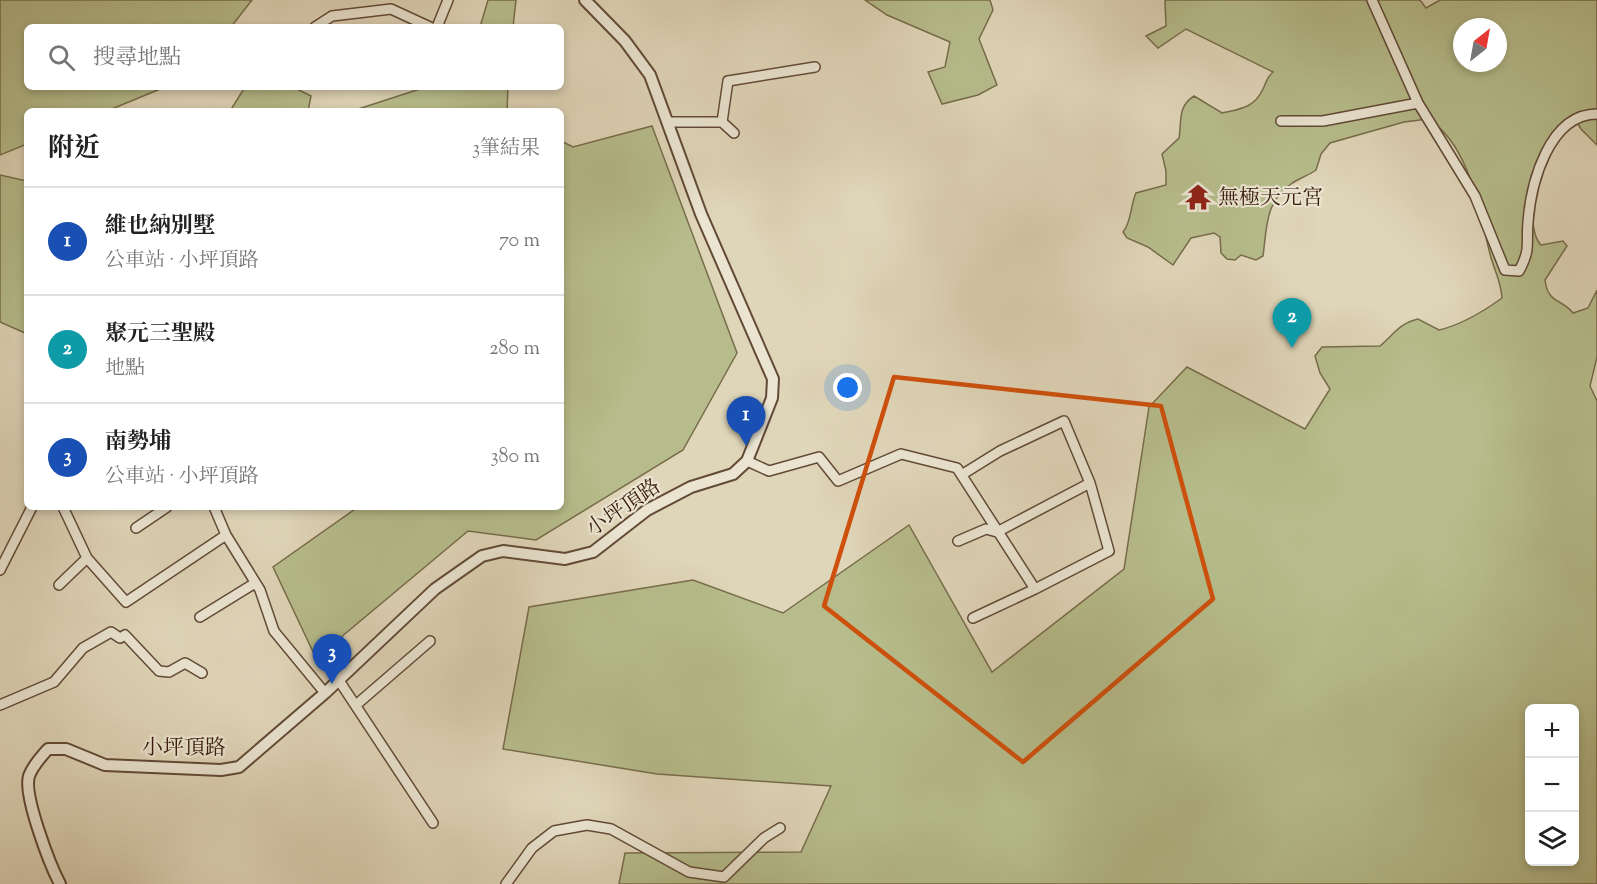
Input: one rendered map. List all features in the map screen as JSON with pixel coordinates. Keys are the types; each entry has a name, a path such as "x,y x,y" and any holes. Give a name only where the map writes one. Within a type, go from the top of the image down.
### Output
{"street":[{"path":"438,24 448,0"},
{"path":"585,0 641,59 650,75 701,214 773,379 772,398 747,461 769,471 819,457 838,481 901,454 957,468 1035,589"},
{"path":"1372,0 1418,103 1475,196 1505,270 1519,271 1528,255 1528,222 1533,189 1552,140 1567,124 1589,114 1597,114"},
{"path":"320,24 332,16 391,4 425,24"},
{"path":"722,122 728,81 815,67"},
{"path":"1281,121 1323,121 1418,103"},
{"path":"668,122 722,122 734,133"},
{"path":"963,474 1000,451 1065,421 1089,483 1109,551 973,618"},
{"name":"小坪頂路","path":"60,884 29,796 28,778 36,762 48,749 66,749 105,765 201,770 239,767 325,693 435,589 482,556 503,551 565,559 593,552 647,510 691,487 733,474 747,461"},
{"path":"958,541 986,529 997,532 1089,483"},
{"path":"0,570 30,510"},
{"path":"64,510 87,558 126,602 226,535"},
{"path":"136,528 163,510"},
{"path":"215,510 226,535 255,583 274,631 325,693"},
{"path":"59,585 87,558"},
{"path":"200,617 255,583"},
{"path":"0,705 54,682 83,648 111,632 120,638 125,635 159,671 168,672 185,663 202,673"},
{"path":"356,705 430,641"},
{"path":"338,679 433,823"},
{"path":"506,884 532,848 554,831 587,825 611,830 689,872 724,877 764,838 780,828"}],"highlighted area":[{"path":"894,377 1161,406 1213,599 1023,762 824,606"}],"green space":[{"path":"0,0 252,0 233,24 24,24 24,90 158,90 114,108 24,108 24,145 0,155"},
{"path":"488,0 516,0 513,24 481,24"},
{"path":"865,0 990,0 993,10 979,39 997,85 978,95 942,104 928,72 945,67 950,42 887,15"},
{"path":"1165,0 1420,0 1426,8 1440,0 1597,0 1597,145 1581,129 1575,119 1563,124 1552,137 1537,175 1533,217 1535,234 1541,245 1563,241 1567,246 1545,280 1552,297 1573,313 1588,308 1597,290 1597,357 1590,386 1597,401 1597,884 619,884 625,853 801,852 831,786 657,774 503,749 529,607 693,580 783,613 909,525 992,672 1124,569 1149,407 1187,367 1305,429 1330,389 1320,373 1315,356 1322,347 1380,346 1402,326 1418,319 1439,330 1472,317 1502,298 1471,180 1454,145 1428,119 1404,122 1330,143 1321,154 1316,170 1291,184 1276,199 1269,216 1263,256 1256,260 1241,255 1235,260 1227,259 1221,253 1220,237 1214,233 1191,238 1173,265 1148,247 1127,238 1123,232 1128,223 1136,193 1166,185 1162,154 1179,138 1181,115 1189,100 1194,96 1222,113 1241,109 1255,100 1273,72 1186,29 1158,48 1146,36 1166,26"},
{"path":"243,90 299,90 311,96 309,108 232,108"},
{"path":"417,90 508,90 507,108 361,108"},
{"path":"652,126 737,353 683,450 536,540 468,531 316,658 273,567 354,510 564,510 564,142 573,147"},
{"path":"0,175 24,180 24,333 0,322"}],"place":[{"name":"無極天元宮","path":"1198,197"},
{"name":"聚元三聖殿","path":"1292,348"},
{"name":"維也納別墅","path":"746,446"},
{"name":"南勢埔","path":"332,684"}]}
